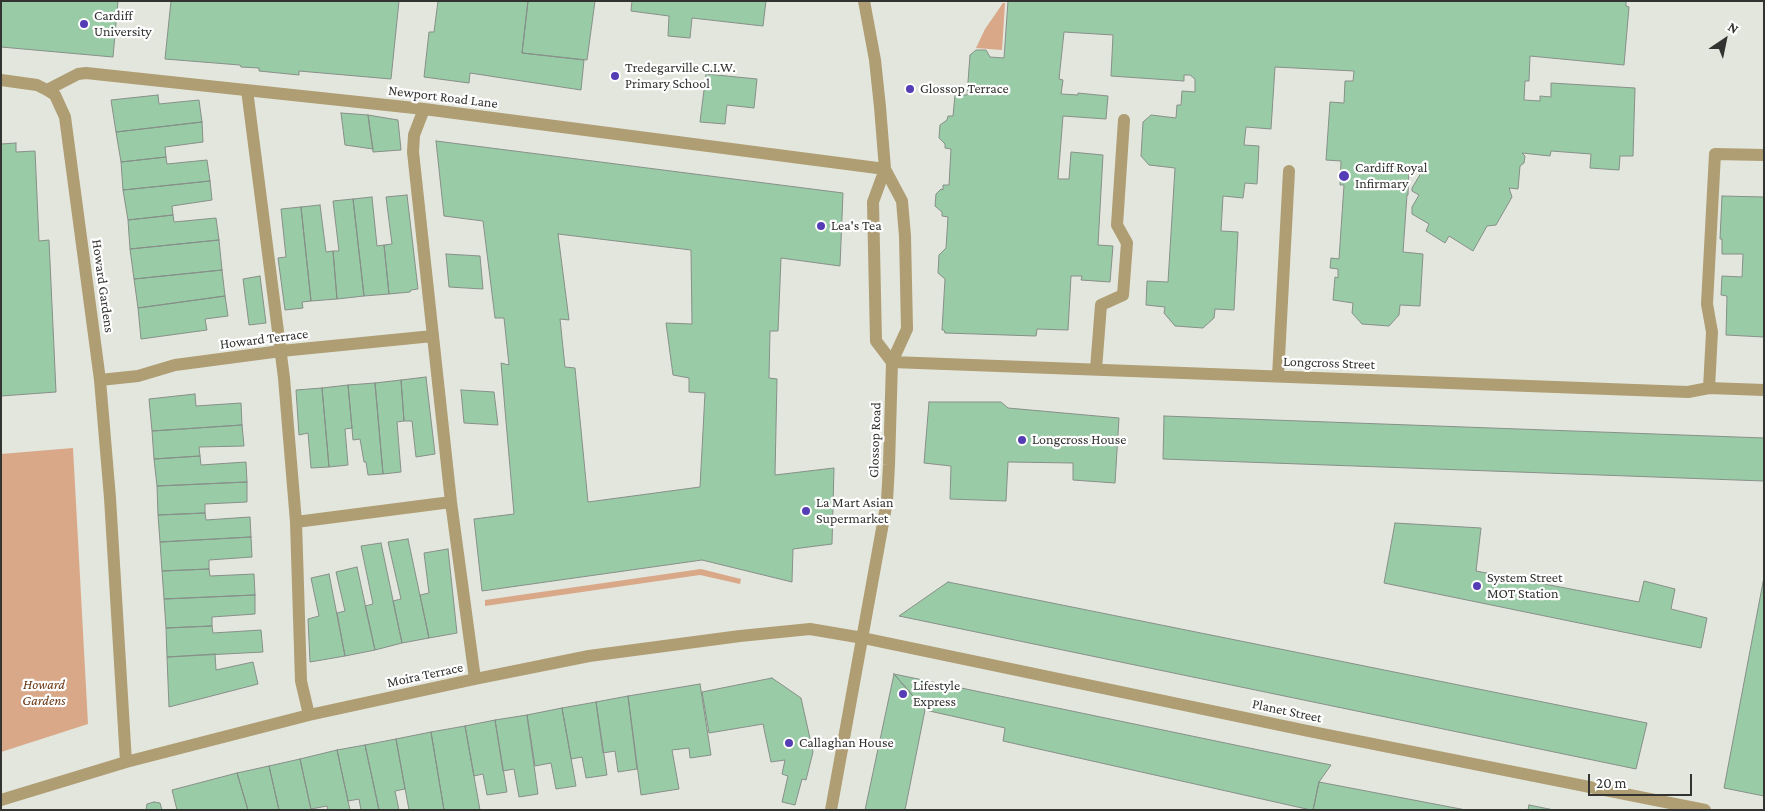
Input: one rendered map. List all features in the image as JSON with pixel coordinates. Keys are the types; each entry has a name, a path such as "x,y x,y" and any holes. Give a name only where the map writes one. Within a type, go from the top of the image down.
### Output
{"street":[{"name":"Glossop Road","path":"831,810 887,501 892,362 907,329 906,236 902,201 885,170 875,60 864,1"},
{"name":"Newport Road Lane","path":"47,90 82,73 424,110 885,170"},
{"path":"1,80 38,85 47,90"},
{"name":"Howard Gardens","path":"47,90 54,95 65,117 100,380 110,498 126,762"},
{"path":"247,90 281,352 296,522 301,681 309,715"},
{"path":"424,110 414,135 413,152 451,502 475,679"},
{"path":"1096,369 1101,306 1123,295 1128,243 1118,225 1124,120"},
{"path":"1709,388 1712,332 1707,304 1714,154 1764,156"},
{"name":"Glossop Road","path":"885,170 873,202 876,342 892,362"},
{"path":"1278,376 1289,171"},
{"name":"Howard Terrace","path":"100,380 138,376 175,365 433,336"},
{"name":"Longcross Street","path":"892,362 1688,392 1709,388 1764,390"},
{"path":"296,522 451,502"},
{"name":"Moira Terrace","path":"1,800 126,762 309,715 589,656 792,630 826,631 863,638"},
{"name":"Planet Street","path":"863,638 1308,731 1705,810"}],"green space":[{"path":"1003,3 1005,3 1002,50 976,48 985,29"},
{"name":"Howard Gardens","path":"73,448 88,724 1,752 1,454"},
{"path":"701,569 741,579 740,584 700,575 485,606 485,600"}],"building":[{"name":"Cardiff University","path":"1,1 118,1 113,57 1,47"},
{"path":"171,1 399,1 391,79 299,71 299,75 259,71 259,68 241,67 240,65 165,59"},
{"path":"438,1 528,1 522,53 584,60 581,90 470,73 469,83 424,77 429,32 434,32"},
{"path":"528,1 595,1 587,60 522,53"},
{"path":"632,1 766,1 763,26 692,18 690,38 668,36 669,16 631,11"},
{"path":"1008,1 1626,1 1626,6 1629,7 1624,65 1530,56 1529,81 1525,81 1524,100 1540,101 1540,96 1551,97 1551,83 1635,88 1633,156 1620,156 1619,170 1590,168 1591,154 1551,151 1550,156 1522,153 1525,156 1524,163 1520,166 1518,189 1509,188 1512,197 1496,225 1487,226 1473,251 1449,236 1445,243 1426,231 1429,224 1412,214 1412,207 1419,195 1412,191 1412,188 1421,173 1409,166 1403,252 1423,254 1420,306 1400,305 1399,315 1389,326 1362,324 1352,313 1353,303 1333,300 1335,277 1338,278 1338,269 1330,268 1331,258 1339,259 1344,185 1340,185 1341,161 1326,160 1330,102 1344,103 1345,81 1353,81 1354,71 1275,67 1271,129 1246,127 1244,145 1259,146 1257,184 1245,183 1243,198 1223,196 1221,231 1238,232 1234,310 1215,309 1214,318 1203,328 1175,326 1164,313 1165,307 1146,305 1147,281 1168,282 1175,168 1149,165 1141,156 1143,122 1151,115 1176,118 1177,105 1181,105 1182,91 1195,92 1195,79 1190,75 1184,75 1184,81 1111,76 1113,35 1064,32 1059,79 1063,80 1061,94 1078,95 1078,93 1108,96 1106,119 1063,116 1058,179 1069,179 1071,152 1103,155 1098,245 1113,246 1110,282 1081,280 1082,276 1071,276 1068,330 1037,329 1036,336 945,333 942,330 945,279 938,273 939,255 946,248 948,217 942,216 942,212 935,206 936,194 941,189 943,190 943,185 949,185 951,149 945,148 945,144 939,138 940,125 947,120 948,116 953,116 955,95 967,95 970,55 976,50 986,50 990,57 1004,58"},
{"path":"706,74 757,79 754,108 727,105 725,124 700,122"},
{"path":"158,95 159,104 199,100 202,122 116,132 111,100"},
{"path":"341,113 368,115 373,149 345,145"},
{"path":"368,115 398,120 401,150 373,152"},
{"path":"202,122 203,142 165,147 166,157 121,162 116,132"},
{"path":"436,141 843,193 840,266 781,258 778,331 770,331 769,378 777,379 775,475 834,468 832,544 793,549 792,582 702,560 482,591 474,519 514,514 501,363 509,365 504,318 495,318 483,221 444,216","holes":["558,234 691,250 692,324 666,323 673,375 689,378 689,392 705,393 700,487 588,502 575,368 565,367 560,319 569,320"]},
{"path":"16,143 16,152 35,151 39,241 49,240 56,392 1,396 1,144"},
{"path":"166,157 167,164 207,160 210,181 123,190 121,162"},
{"path":"210,181 212,200 172,206 173,215 128,220 123,190"},
{"path":"407,195 418,289 411,290 410,292 389,294 384,245 392,244 386,197"},
{"path":"1722,196 1764,197 1764,337 1726,335 1727,296 1721,295 1722,276 1742,277 1743,254 1722,254 1722,239 1720,239"},
{"path":"372,197 377,246 384,245 389,294 364,296 353,199"},
{"path":"353,199 364,296 337,299 333,251 339,251 333,201"},
{"path":"320,205 326,252 333,251 337,299 311,301 301,207"},
{"path":"301,207 311,301 302,302 303,308 285,310 278,258 286,257 281,209"},
{"path":"173,215 174,222 216,218 219,240 130,249 128,220"},
{"path":"219,240 222,270 134,279 130,249"},
{"path":"446,254 480,256 483,289 449,287"},
{"path":"222,270 225,296 138,308 134,279"},
{"path":"260,276 266,323 249,325 243,279"},
{"path":"225,296 228,316 205,319 207,330 141,339 138,308"},
{"path":"426,377 435,454 416,457 412,421 404,421 401,380"},
{"path":"401,380 404,421 397,422 401,472 383,474 375,383"},
{"path":"375,383 383,474 368,475 360,439 353,440 348,385"},
{"path":"348,385 352,428 345,429 348,465 329,467 322,388"},
{"path":"322,388 329,467 311,468 308,433 299,435 296,390"},
{"path":"461,390 494,392 498,425 464,423"},
{"path":"195,394 196,406 241,403 242,425 152,431 149,399"},
{"name":"Longcross House","path":"929,402 1001,402 1008,408 1119,418 1115,483 1073,480 1073,463 1008,462 1006,501 950,499 951,466 924,463"},
{"path":"1164,416 1764,438 1764,481 1163,459"},
{"path":"242,425 244,446 199,447 200,456 154,459 152,431"},
{"path":"200,456 201,465 246,462 247,482 157,486 154,459"},
{"path":"247,482 247,502 205,504 205,513 158,515 157,486"},
{"path":"205,513 206,520 250,517 251,537 160,542 158,515"},
{"name":"System Street MOT Station","path":"1395,523 1481,528 1476,571 1639,602 1644,581 1675,589 1671,609 1707,618 1701,648 1384,583"},
{"path":"251,537 252,557 209,560 209,569 162,571 160,542"},
{"path":"408,539 429,638 402,643 393,601 401,599 388,542"},
{"path":"381,543 402,643 375,650 365,606 373,604 361,546"},
{"path":"448,549 457,633 429,638 420,595 429,593 424,553"},
{"path":"357,567 375,650 345,656 337,613 345,611 336,572"},
{"path":"209,569 210,576 254,574 255,595 164,599 162,571"},
{"path":"329,574 345,656 310,662 308,619 319,616 311,578"},
{"path":"1764,577 1764,796 1724,788"},
{"path":"948,582 1647,723 1636,769 899,616"},
{"path":"255,595 255,614 212,617 212,626 166,628 164,599"},
{"path":"212,626 213,633 261,630 263,652 167,657 166,628"},
{"path":"215,654 216,670 253,662 258,684 169,707 167,657"},
{"path":"894,674 1331,765 1319,782 1313,810 1311,810 1003,741 1005,728 925,710"},
{"path":"894,674 925,710 905,810 865,810"},
{"name":"Callaghan House","path":"772,678 801,698 813,752 806,780 802,779 795,805 782,802 788,776 782,774 785,760 771,762 763,724 709,733 702,692"},
{"path":"700,684 711,755 690,758 689,748 672,750 679,789 641,795 628,696"},
{"path":"628,696 637,769 618,772 615,751 603,753 596,702"},
{"path":"596,702 607,775 586,778 582,757 571,759 562,708"},
{"path":"562,708 576,786 556,789 551,763 535,766 527,715"},
{"path":"527,715 538,794 519,797 514,769 503,771 495,720"},
{"path":"495,720 507,792 487,795 483,774 474,776 465,726"},
{"path":"465,726 480,810 444,810 431,732"},
{"path":"431,732 444,810 409,810 396,739"},
{"path":"396,739 405,789 395,791 399,810 379,810 365,745"},
{"path":"365,745 379,810 361,810 359,799 348,801 337,750"},
{"path":"337,750 350,810 328,810 327,806 311,809 300,759"},
{"path":"300,759 311,810 279,810 269,766"},
{"path":"269,766 279,810 248,810 237,773"},
{"path":"237,773 248,810 177,810 172,790"},
{"path":"1319,782 1466,810 1313,810"},
{"path":"160,803 162,810 146,810 147,804"},
{"path":"1529,805 1554,810 1528,810"}],"place":[{"name":"Cardiff University","path":"84,24"},
{"name":"Tredegarville C.I.W. Primary School","path":"615,76"},
{"name":"Glossop Terrace","path":"910,89"},
{"name":"Cardiff Royal Infirmary","path":"1344,176"},
{"name":"Lea's Tea","path":"821,226"},
{"name":"Longcross House","path":"1022,440"},
{"name":"La Mart Asian Supermarket","path":"806,511"},
{"name":"System Street MOT Station","path":"1477,586"},
{"name":"Lifestyle Express","path":"903,694"},
{"name":"Callaghan House","path":"789,743"}]}
